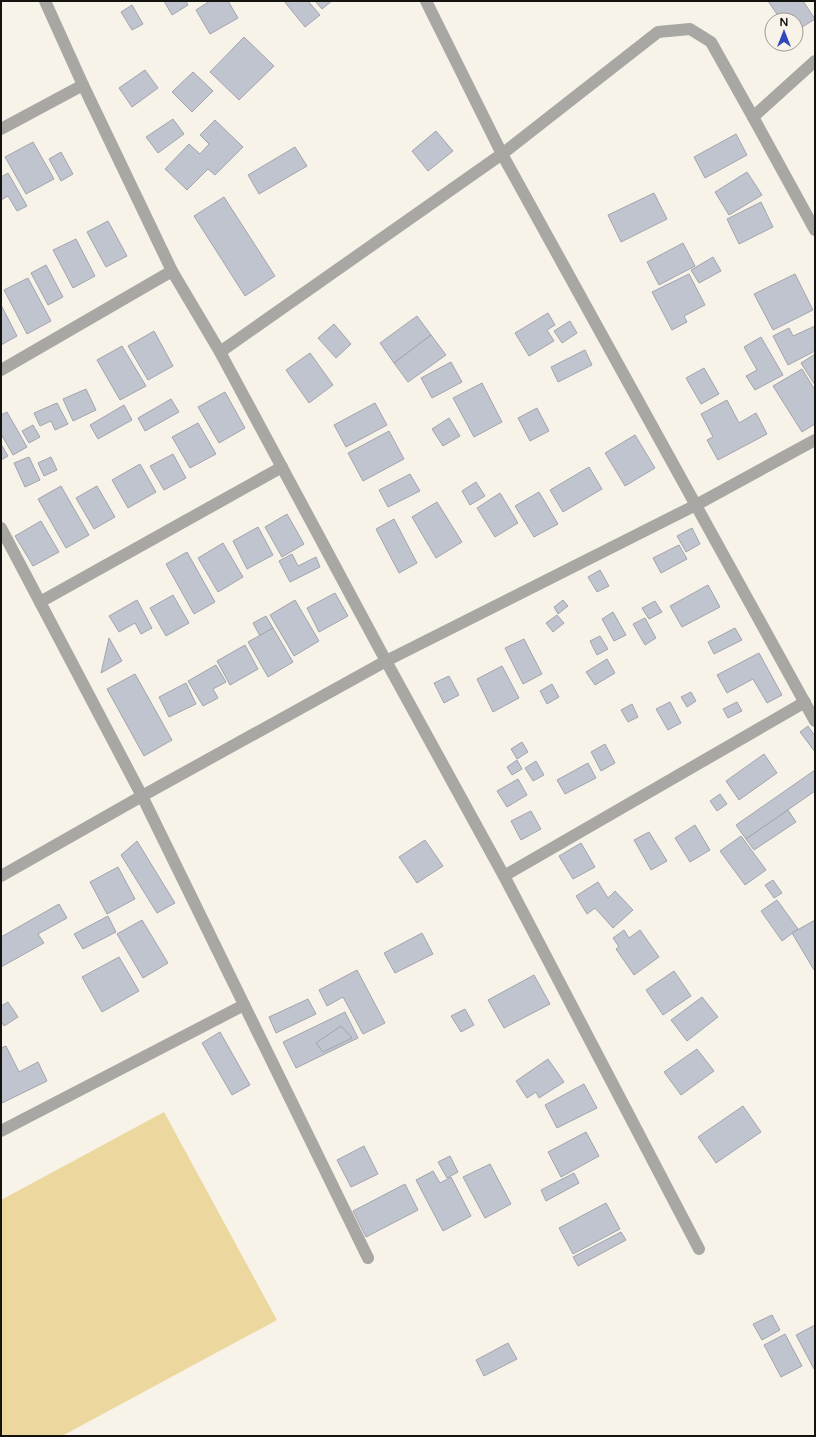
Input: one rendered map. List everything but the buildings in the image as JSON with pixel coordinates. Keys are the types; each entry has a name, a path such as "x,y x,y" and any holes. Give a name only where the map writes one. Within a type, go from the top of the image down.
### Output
{"street":[{"path":"45,1 83,85 172,271 220,352 386,661 504,876 699,1249"},
{"path":"426,1 502,154 815,721"},
{"path":"220,352 502,154 658,32 690,29 711,42 815,230"},
{"path":"753,117 815,61"},
{"path":"1,129 83,85"},
{"path":"1,370 172,271"},
{"path":"1,876 386,661 696,504 815,440"},
{"path":"40,602 282,467"},
{"path":"1,528 142,796 368,1258"},
{"path":"504,876 805,702"},
{"path":"1,1131 244,1005"}],"shaded area":[{"path":"164,1112 277,1320 62,1436 1,1436 1,1200"}]}
